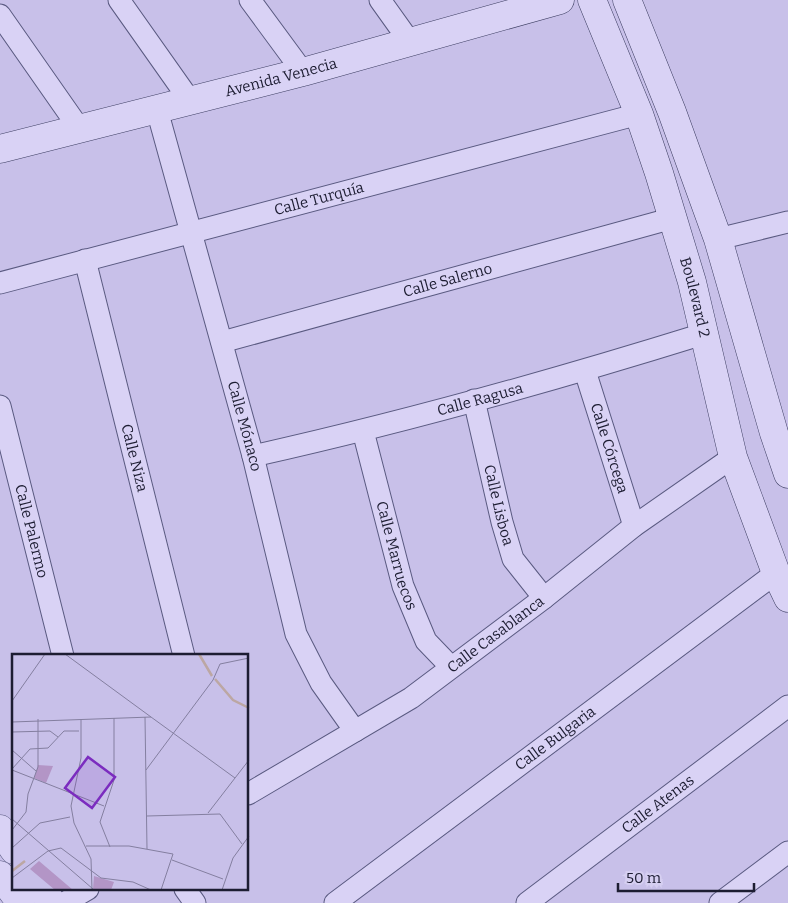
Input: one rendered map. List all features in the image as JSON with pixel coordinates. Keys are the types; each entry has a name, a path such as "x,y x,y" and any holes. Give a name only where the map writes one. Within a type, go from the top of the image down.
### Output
{"main road":[{"name":"Avenida Venecia","path":"0,149 303,72 560,0"},
{"name":"Boulevard 2","path":"592,0 639,114 692,282 733,457 776,573 788,598"},
{"path":"627,0 672,112 718,239 771,424 788,474"},
{"path":"0,829 12,847"},
{"path":"0,875 21,903"},
{"path":"43,890 52,903"}],"street":[{"path":"119,0 190,102"},
{"path":"250,0 303,72"},
{"path":"380,0 410,42"},
{"path":"0,15 79,128"},
{"name":"Calle Mónaco","path":"158,110 253,456 296,634 321,682 355,731"},
{"name":"Calle Turquía","path":"0,283 639,114"},
{"name":"Calle Salerno","path":"222,342 673,218"},
{"path":"718,239 788,222"},
{"name":"Calle Niza","path":"85,260 184,654"},
{"name":"Calle Ragusa","path":"253,456 363,431 585,371 704,334"},
{"name":"Calle Córcega","path":"585,371 634,526"},
{"name":"Calle Lisboa","path":"474,400 502,522 513,559 544,598"},
{"name":"Calle Palermo","path":"0,406 62,654"},
{"name":"Calle Marruecos","path":"363,431 403,586 426,641 451,667"},
{"name":"Calle Casablanca","path":"250,788 411,698 544,598 634,526 733,457"},
{"name":"Calle Bulgaria","path":"335,903 776,573"},
{"name":"Calle Atenas","path":"527,903 788,706"},
{"path":"720,903 788,852"},
{"path":"64,903 86,890"},
{"path":"186,890 195,903"}]}
